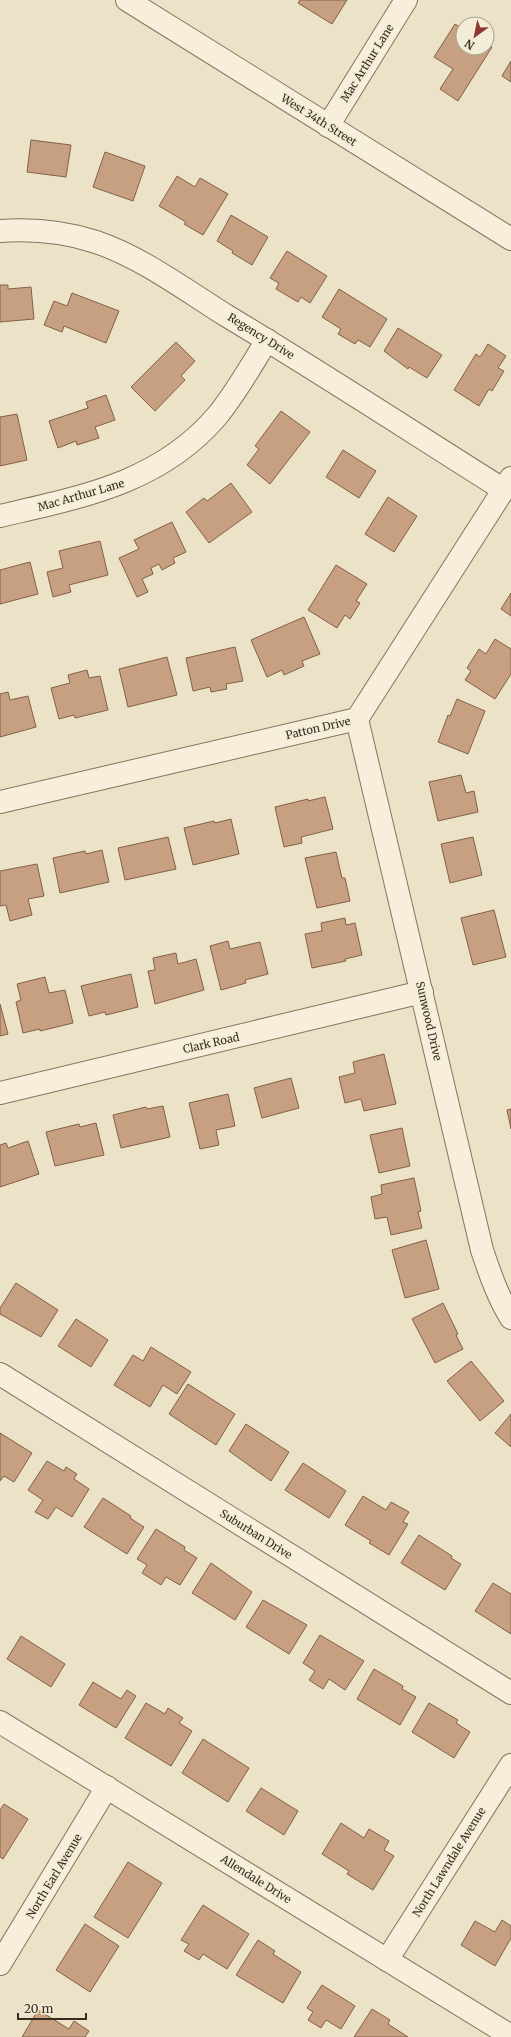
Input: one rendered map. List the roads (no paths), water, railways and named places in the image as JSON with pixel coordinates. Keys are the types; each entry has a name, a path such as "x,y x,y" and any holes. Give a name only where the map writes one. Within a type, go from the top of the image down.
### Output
{"street":[{"name":"West 34th Street","path":"127,0 511,239"},
{"name":"Mac Arthur Lane","path":"328,126 406,0"},
{"name":"Regency Drive","path":"0,231 15,230 57,233 85,239 107,246 146,266 507,484"},
{"name":"Mac Arthur Lane","path":"0,516 120,485 149,471 168,459 196,437 216,416 242,382 267,340"},
{"name":"Patton Drive","path":"0,802 358,719 507,484"},
{"name":"Sunwood Drive","path":"358,719 482,1250 504,1309 511,1318"},
{"name":"Clark Road","path":"0,1094 422,992"},
{"name":"Suburban Drive","path":"0,1374 511,1693"},
{"name":"Allendale Drive","path":"0,1722 511,2036"},
{"name":"North Lawndale Avenue","path":"387,1960 511,1764"},
{"name":"North Earl Avenue","path":"0,1964 107,1787"}]}
